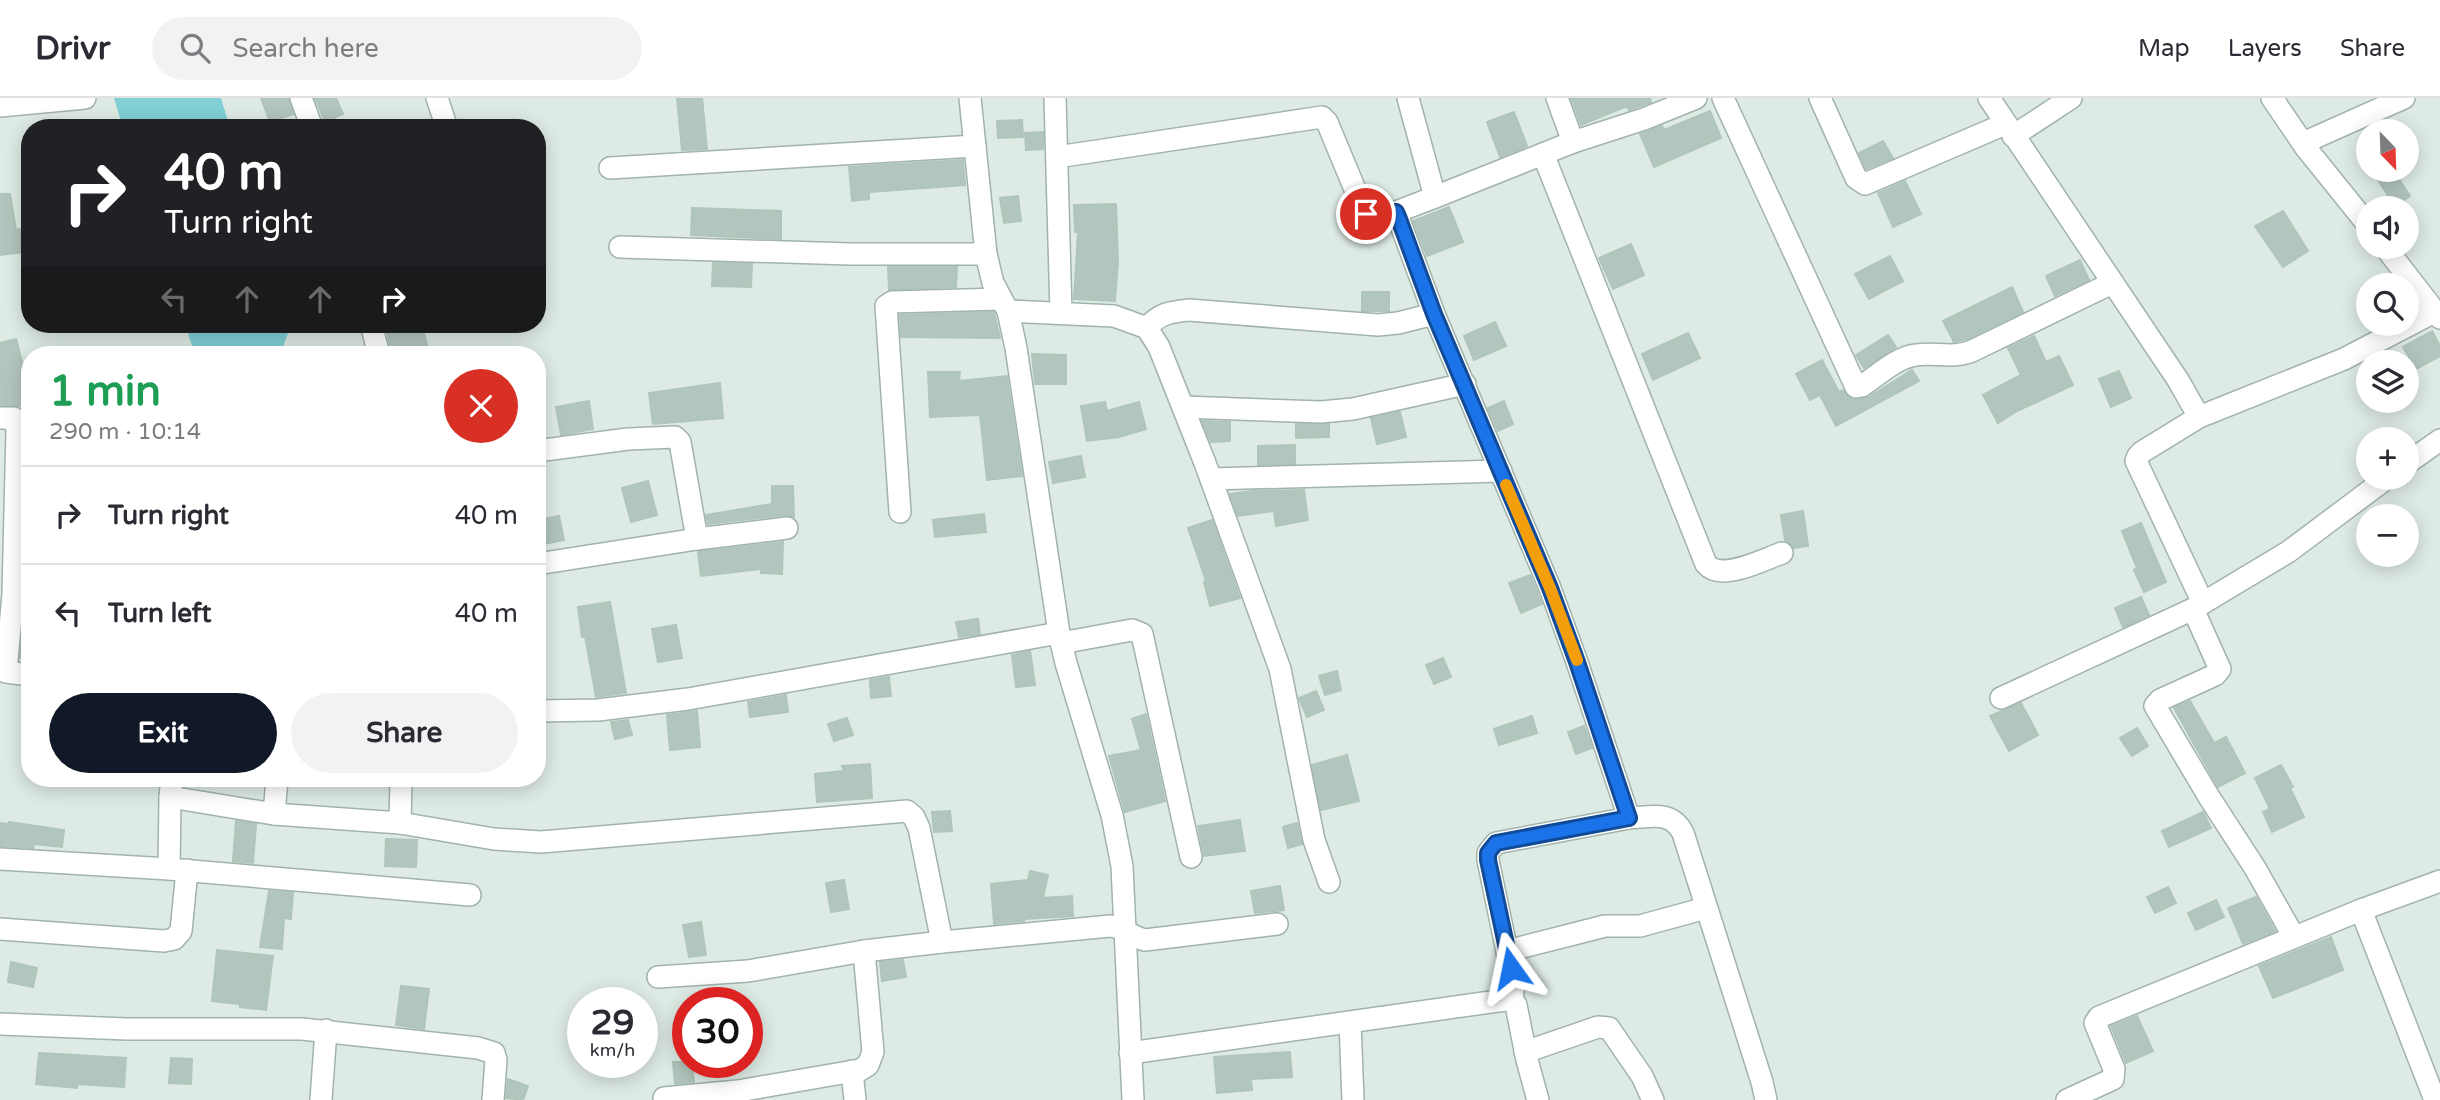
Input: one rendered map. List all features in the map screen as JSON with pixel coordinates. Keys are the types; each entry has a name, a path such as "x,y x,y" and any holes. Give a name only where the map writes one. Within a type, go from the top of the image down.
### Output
{"street":[{"path":"7,103 85,98"},
{"path":"301,98 309,119"},
{"path":"437,98 444,119"},
{"path":"970,98 986,254 993,283 1004,305 1016,348 1060,638 1112,815 1122,866 1133,1100"},
{"path":"1055,98 1061,313"},
{"path":"1408,98 1435,197"},
{"path":"1557,98 1573,142"},
{"path":"1056,157 1322,117 1364,211 1370,216 1396,212 1573,142 1644,119 1696,98"},
{"path":"1723,98 1856,387 1862,386 1906,357 1930,354 1955,356 1972,351 2112,283"},
{"path":"1820,98 1856,178 1865,184 2009,130 2071,98"},
{"path":"1989,98 2178,380 2199,417"},
{"path":"2272,98 2303,143 2356,210"},
{"path":"2303,143 2404,98"},
{"path":"610,168 975,146"},
{"path":"1544,154 1706,564 1711,570 1724,572 1782,553"},
{"path":"1396,212 1434,314 1573,650 1629,818"},
{"path":"620,247 850,254 986,254"},
{"path":"2294,937 2255,868 2155,706 2160,700 2215,675 2220,669 2198,606 2136,461 2142,452 2199,417 2344,359 2438,314 2394,259"},
{"path":"900,512 886,306 892,302 1004,305 1061,313 1114,316 1147,328 1159,347 1183,407 1280,670 1314,840 1329,882"},
{"path":"1147,328 1166,313 1189,310 1378,325 1434,314"},
{"path":"1183,407 1321,412 1353,409 1465,384"},
{"path":"0,418 14,418 16,430 13,594 3,672 21,674"},
{"path":"546,450 628,439 675,437 680,442 697,539"},
{"path":"2419,455 2440,440"},
{"path":"1211,479 1501,471"},
{"path":"2001,698 2198,606 2288,552 2371,490"},
{"path":"546,563 787,528"},
{"path":"546,711 598,710 688,699 1060,638 1132,630 1142,634 1191,857"},
{"path":"275,814 276,787"},
{"path":"400,823 401,787"},
{"path":"0,929 174,939 181,931 171,788 275,814 400,823 494,839 541,842 907,811 914,817 919,828 942,942"},
{"path":"1538,1100 1516,1004 1512,999 1514,985 1488,860 1491,847 1496,843 1629,818 1669,817 1678,823 1766,1100"},
{"path":"0,859 178,869 470,895"},
{"path":"2067,1100 2113,1079 2114,1069 2095,1023 2099,1017 2361,910 2440,881"},
{"path":"1507,951 1605,926 1640,926 1706,908"},
{"path":"2361,910 2435,1100"},
{"path":"657,977 748,971 864,951 1110,926 1119,926 1135,938 1145,940 1278,924"},
{"path":"664,1098 738,1091 852,1071 868,1065 873,1052 864,951"},
{"path":"1130,1053 1512,999"},
{"path":"1350,1023 1353,1100"},
{"path":"0,1024 127,1029 326,1030 488,1049 494,1053 496,1060 493,1100"},
{"path":"1525,1052 1598,1027 1609,1028 1642,1076 1653,1100"},
{"path":"321,1100 326,1030"},
{"path":"852,1071 855,1100"}],"water":[{"path":"114,98 221,98 227,119 120,119"},
{"path":"188,333 288,333 283,346 192,346"}],"building":[{"path":"261,98 288,98 293,114 269,119"},
{"path":"315,98 336,98 343,114 324,119"},
{"path":"677,98 702,98 707,149 682,150"},
{"path":"1571,98 1650,98 1651,102 1629,110 1627,106 1581,125"},
{"path":"1710,111 1721,138 1654,167 1640,134 1662,126 1664,130"},
{"path":"1514,112 1527,146 1500,157 1487,122"},
{"path":"1022,120 1023,137 998,138 997,121"},
{"path":"1043,132 1043,149 1026,150 1025,133"},
{"path":"1883,141 1893,158 1866,169 1859,153"},
{"path":"963,160 965,185 869,192 869,199 852,201 849,167"},
{"path":"1905,181 1921,214 1893,227 1878,193"},
{"path":"2379,182 2401,182 2410,196 2388,196"},
{"path":"0,194 10,194 16,230 21,229 21,252 0,255"},
{"path":"1018,196 1021,221 1004,223 1000,198"},
{"path":"1116,204 1118,261 1115,301 1074,299 1078,232 1075,232 1074,205"},
{"path":"1449,207 1463,242 1427,256 1413,221"},
{"path":"692,208 781,211 781,239 691,235"},
{"path":"2283,211 2308,251 2283,267 2255,226"},
{"path":"1631,244 1644,275 1613,289 1599,258"},
{"path":"1890,256 1903,281 1869,299 1855,274"},
{"path":"2080,260 2089,280 2055,296 2046,276"},
{"path":"713,263 752,264 751,287 712,286"},
{"path":"888,267 957,267 956,287 889,290"},
{"path":"2012,287 2023,312 1967,339 1954,342 1943,321"},
{"path":"1362,292 1389,292 1389,311 1362,311"},
{"path":"994,312 1000,338 901,337 900,315"},
{"path":"1495,322 1506,346 1474,360 1464,336"},
{"path":"2432,331 2440,346 2440,356 2419,367 2419,350 2405,350 2403,347"},
{"path":"387,333 424,333 428,346 390,346"},
{"path":"1688,333 1700,358 1653,380 1642,354"},
{"path":"1888,335 1896,347 1864,368 1856,355"},
{"path":"2034,336 2046,362 2059,356 2073,385 2017,411 1998,423 1983,395 2021,375 2008,348"},
{"path":"16,339 21,358 21,406 0,405 0,343"},
{"path":"1032,354 1066,355 1066,384 1035,384"},
{"path":"1822,360 1839,392 1843,390 1851,399 1869,397 1912,370 1919,381 1836,426 1820,395 1810,400 1796,374"},
{"path":"2119,371 2131,398 2111,407 2099,379"},
{"path":"928,372 960,372 959,381 1007,376 1022,476 987,480 980,415 930,417"},
{"path":"720,383 723,418 653,424 649,393"},
{"path":"589,401 593,429 561,435 556,407"},
{"path":"1504,401 1513,424 1498,431 1488,408"},
{"path":"1105,402 1107,411 1139,402 1146,429 1119,437 1087,441 1081,406"},
{"path":"1400,412 1406,437 1377,444 1371,418"},
{"path":"1202,421 1230,422 1230,441 1211,442"},
{"path":"1296,424 1329,424 1329,437 1296,438"},
{"path":"1295,445 1295,464 1258,465 1258,446"},
{"path":"1081,456 1085,477 1053,483 1049,462"},
{"path":"648,481 657,515 631,522 622,488"},
{"path":"772,486 793,486 794,517 785,515 708,524 706,515 772,504"},
{"path":"1304,490 1308,520 1276,526 1274,511 1238,516 1230,494 1252,491"},
{"path":"1803,511 1808,546 1794,548 1785,540 1781,515"},
{"path":"984,514 986,532 935,537 933,520"},
{"path":"559,516 564,540 546,543 546,519"},
{"path":"1212,520 1240,598 1210,606 1204,582 1206,581 1188,528"},
{"path":"2141,523 2166,582 2144,592 2122,531"},
{"path":"783,542 782,574 761,573 761,569 701,576 698,552"},
{"path":"1530,575 1542,604 1521,613 1509,583"},
{"path":"2141,597 2149,615 2123,627 2115,608"},
{"path":"610,602 626,693 596,697 578,607"},
{"path":"978,619 980,634 959,637 956,622"},
{"path":"676,625 682,658 658,662 652,629"},
{"path":"1030,651 1035,685 1016,687 1012,655"},
{"path":"1443,658 1451,677 1434,684 1426,665"},
{"path":"1337,671 1341,690 1325,695 1319,676"},
{"path":"889,677 891,696 871,698 870,680"},
{"path":"1316,691 1324,710 1307,717 1299,698"},
{"path":"786,695 788,712 750,717 748,702"},
{"path":"2190,701 2214,743 2226,737 2245,773 2218,787 2174,708"},
{"path":"2021,703 2038,735 2009,751 1990,716"},
{"path":"697,711 700,747 670,750 667,715"},
{"path":"1146,714 1165,801 1125,812 1109,756 1141,750 1132,719"},
{"path":"1532,716 1537,733 1499,745 1494,729"},
{"path":"847,718 853,735 834,741 828,724"},
{"path":"628,720 632,735 615,739 611,722"},
{"path":"1584,726 1592,748 1576,754 1568,732"},
{"path":"2137,728 2148,746 2132,756 2120,738"},
{"path":"1347,755 1359,801 1321,810 1312,765"},
{"path":"870,764 872,798 817,802 815,774 844,771 842,766"},
{"path":"2281,765 2304,817 2272,832 2263,812 2270,809 2255,778"},
{"path":"950,811 952,831 934,832 932,812"},
{"path":"2203,812 2211,828 2169,847 2162,831"},
{"path":"1240,820 1245,851 1204,856 1198,826"},
{"path":"236,821 256,824 253,863 233,861"},
{"path":"0,823 64,830 62,847 34,844 33,848 0,846"},
{"path":"1297,823 1302,844 1288,848 1283,827"},
{"path":"386,839 417,840 416,867 385,866"},
{"path":"1030,871 1048,875 1043,898 1072,896 1073,916 994,924 991,884 1028,880"},
{"path":"844,880 849,909 831,912 826,883"},
{"path":"1280,886 1284,910 1255,913 1251,891"},
{"path":"2168,887 2176,903 2155,913 2147,897"},
{"path":"269,891 293,893 291,919 284,918 282,949 260,947"},
{"path":"2256,897 2275,931 2243,944 2228,908"},
{"path":"2216,900 2224,917 2196,930 2188,913"},
{"path":"701,922 706,955 689,957 683,925"},
{"path":"2331,937 2343,970 2273,998 2259,966"},
{"path":"217,950 273,956 266,1010 212,1001"},
{"path":"903,960 906,977 882,981 880,962"},
{"path":"11,962 37,968 33,987 8,982"},
{"path":"401,986 429,989 424,1029 396,1025"},
{"path":"2137,1016 2153,1051 2126,1063 2111,1026"},
{"path":"1290,1052 1292,1077 1251,1079 1252,1090 1217,1093 1214,1057"},
{"path":"39,1053 126,1058 124,1087 77,1084 77,1088 36,1084"},
{"path":"171,1058 192,1059 191,1084 169,1083"},
{"path":"674,1078 694,1078 694,1082 675,1084"},
{"path":"508,1079 528,1086 523,1100 506,1098"}],"slow traffic":[{"path":"1506,485 1577,660"}],"route":[{"path":"1366,214 1370,216 1396,212 1434,314 1550,588 1629,818 1496,843 1491,847 1488,860 1511,968"}]}
